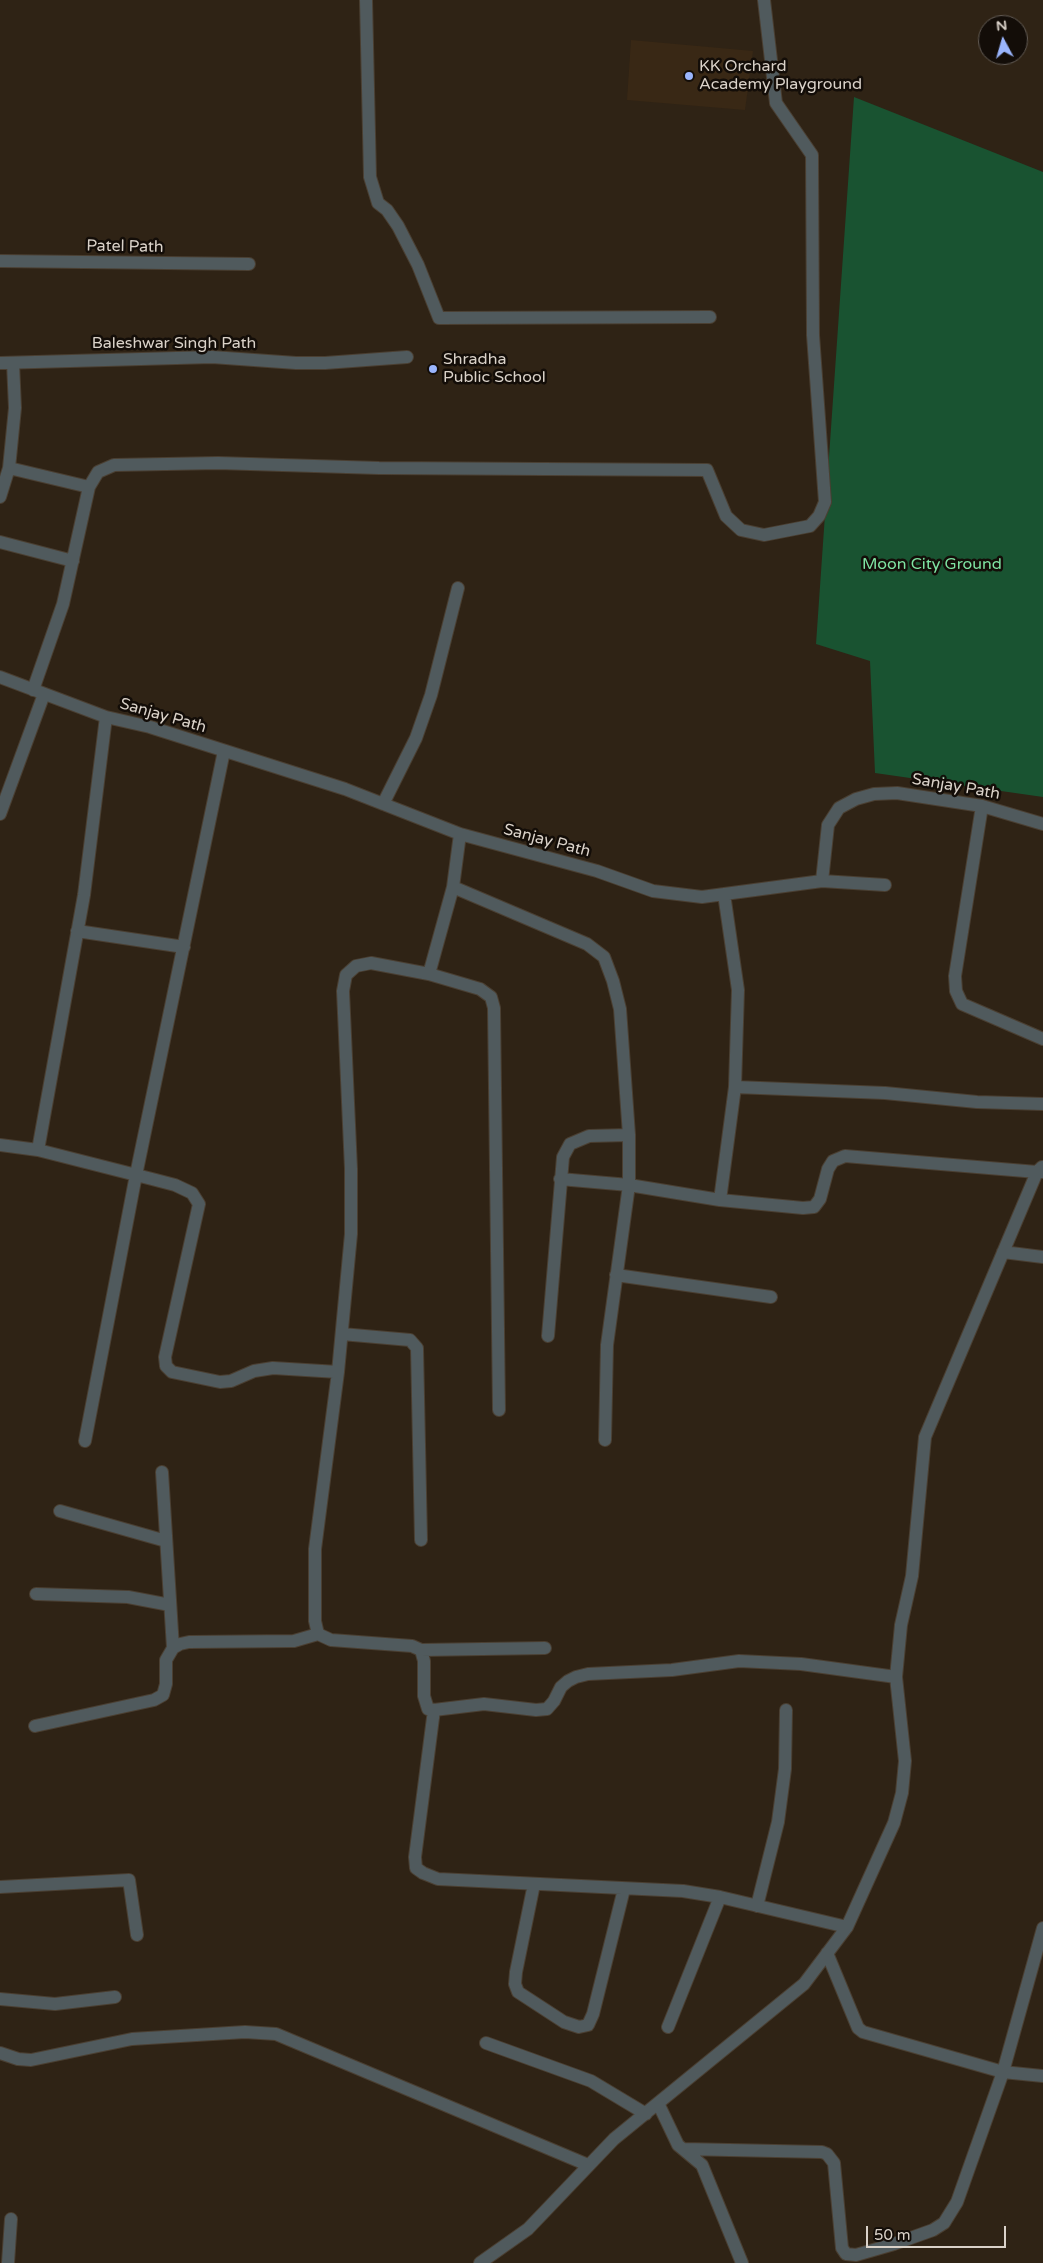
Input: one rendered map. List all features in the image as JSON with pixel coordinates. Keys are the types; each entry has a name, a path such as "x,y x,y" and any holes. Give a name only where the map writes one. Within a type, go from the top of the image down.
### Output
{"street":[{"path":"366,0 370,177 378,203 387,210 398,226 418,265 439,318 710,317"},
{"path":"0,814 39,692 63,604 89,487 98,472 114,465 218,463 379,468 707,470 726,516 742,530 764,535 810,526 819,516 825,502 813,335 812,155 776,103 764,0"},
{"name":"Patel Path","path":"0,261 249,264"},
{"name":"Baleshwar Singh Path","path":"6,363 212,357 296,363 325,363 407,357"},
{"path":"0,498 9,468 15,408 6,363"},
{"path":"9,468 89,487"},
{"path":"0,542 72,561"},
{"path":"383,804 416,738 432,695 458,588"},
{"name":"Sanjay Path","path":"0,677 106,716 150,726 345,789 460,834 597,871 653,891 702,897 822,881 828,825 839,808 856,799 874,794 897,793 982,806 1043,824"},
{"path":"38,1150 78,931 106,716"},
{"path":"85,1442 136,1175 224,750"},
{"path":"982,806 955,976 956,990 962,1004 1043,1039"},
{"path":"429,974 453,886 460,834"},
{"path":"822,881 884,885"},
{"path":"453,886 586,944 604,957 613,981 620,1009 629,1135 629,1185 607,1345 605,1440"},
{"path":"720,1200 735,1086 738,990 724,894"},
{"path":"78,931 184,946"},
{"path":"318,1634 315,1621 315,1549 338,1372 351,1224 351,1168 343,991 346,975 356,966 371,964 429,974 480,989 491,997 494,1008 499,1410"},
{"path":"735,1086 885,1093 977,1102 1043,1104"},
{"path":"548,1336 563,1158 570,1144 589,1136 629,1135"},
{"path":"0,1145 38,1150 136,1175 192,1193 199,1204 165,1357 166,1366 172,1372 220,1382 231,1381 254,1371 273,1368 338,1372"},
{"path":"480,2263 528,2229 614,2139 804,1984 846,1927 894,1823 902,1793 905,1761 896,1677 901,1625 912,1576 925,1437 1003,1252 1041,1170 845,1156 833,1161 828,1169 820,1199 814,1207 803,1208 720,1200 629,1185 560,1179"},
{"path":"1003,1252 1043,1257"},
{"path":"616,1275 771,1297"},
{"path":"342,1334 410,1340 417,1348 422,1540"},
{"path":"162,1472 173,1648"},
{"path":"60,1511 166,1541"},
{"path":"36,1594 128,1597 170,1605"},
{"path":"35,1726 154,1700 163,1695 166,1684 166,1660 173,1648 189,1642 284,1642 318,1634 332,1640 412,1646 421,1650 545,1648"},
{"path":"421,1650 424,1661 424,1696 428,1709 434,1710 484,1704 536,1710 547,1709 554,1701 561,1687 568,1681 588,1674 672,1670 739,1661 801,1664 896,1677"},
{"path":"434,1710 415,1857 416,1868 438,1879 683,1891 720,1897 846,1927"},
{"path":"757,1906 778,1822 785,1769 786,1710"},
{"path":"0,1887 129,1880 137,1934"},
{"path":"534,1884 515,1984 518,1992 564,2022 579,2027 588,2025 593,2014 624,1889"},
{"path":"668,2027 720,1897"},
{"path":"684,2149 822,2152 827,2154 834,2163 842,2248 846,2254 856,2255 934,2230 944,2223 957,2202 1003,2072 1043,1928"},
{"path":"827,1953 858,2028 863,2032 1003,2072 1043,2076"},
{"path":"0,1999 55,2004 115,1997"},
{"path":"0,2053 18,2059 31,2060 132,2039 245,2032 276,2034 588,2165"},
{"path":"486,2043 591,2081 646,2114"},
{"path":"658,2103 678,2145 702,2166 742,2263"},
{"path":"8,2263 11,2220"}],"shaded area":[{"name":"KK Orchard Academy Playground","path":"631,40 753,51 745,110 627,100"}],"green space":[{"name":"Moon City Ground","path":"854,97 1043,172 1043,797 875,773 870,661 816,644"}],"place":[{"name":"KK Orchard Academy Playground","path":"689,76"},
{"name":"Shradha Public School","path":"433,369"}]}
